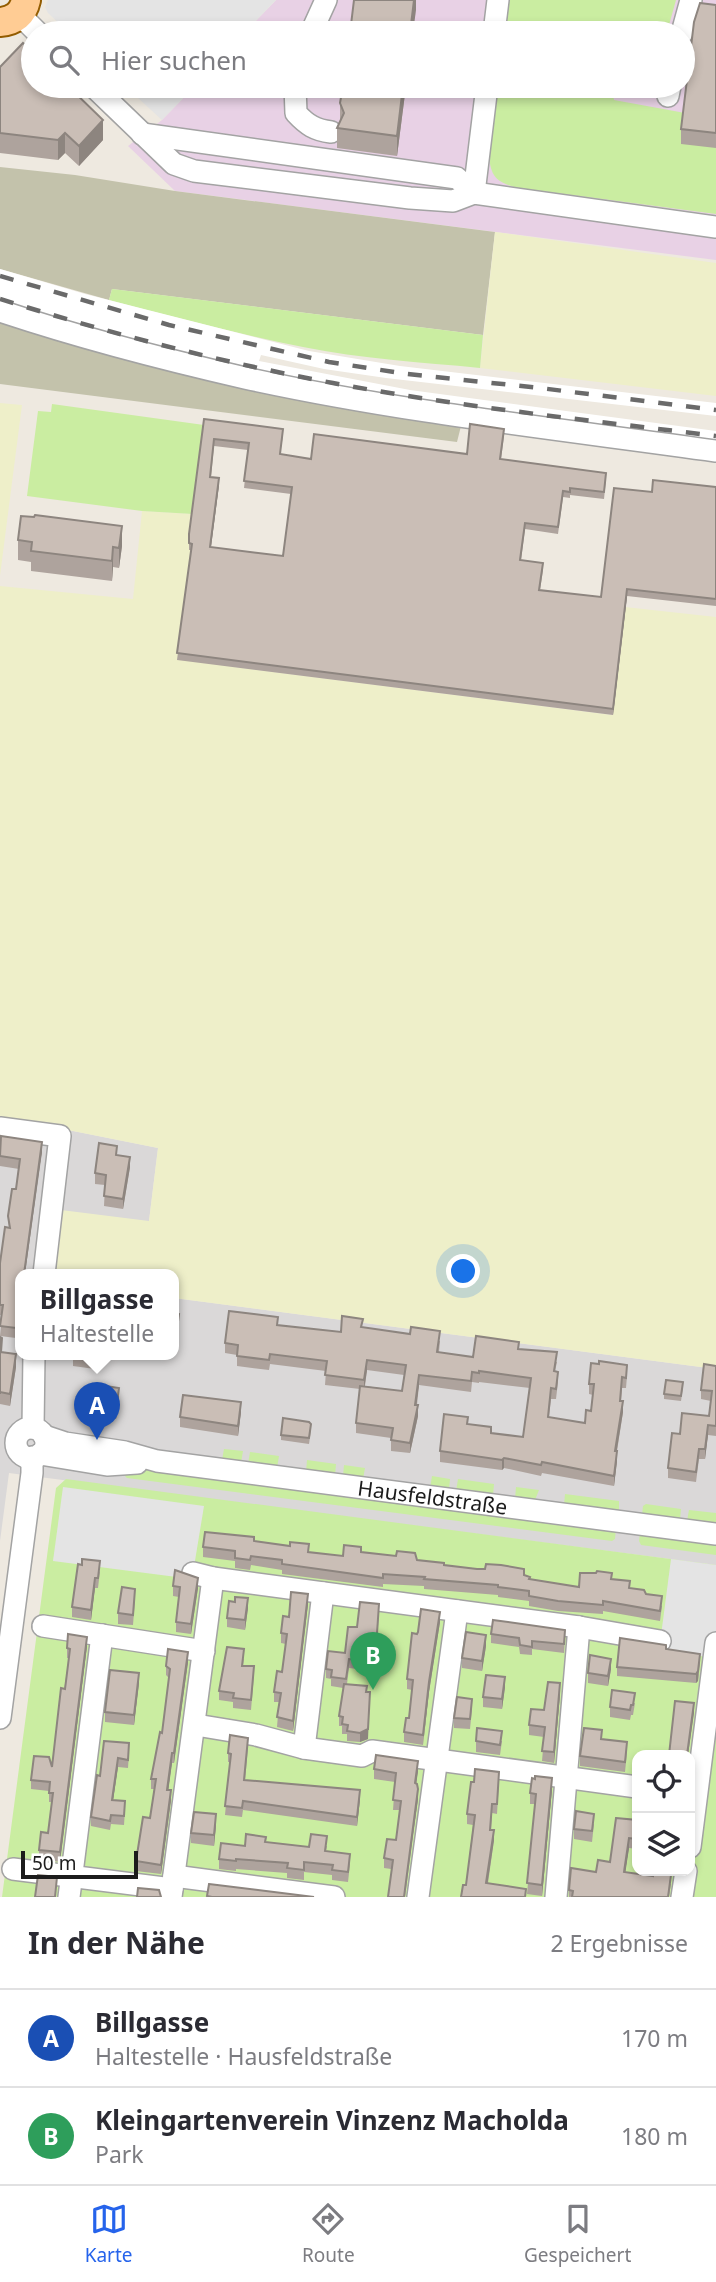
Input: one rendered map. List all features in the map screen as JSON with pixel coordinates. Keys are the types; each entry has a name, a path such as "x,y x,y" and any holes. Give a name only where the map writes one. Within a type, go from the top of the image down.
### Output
{"street":[{"path":"317,21 326,0"},
{"path":"495,21 498,0"},
{"path":"685,21 691,0"},
{"path":"105,98 174,164 194,171 410,198 453,201 474,193 716,227"},
{"path":"295,98 296,113 306,124 317,131 331,132"},
{"path":"474,193 467,174 484,98"},
{"path":"142,134 467,174"},
{"path":"0,311 124,349 247,378 401,405 716,451"},
{"path":"0,1128 60,1136 45,1269"},
{"path":"0,1718 32,1473 23,1442 33,1360"},
{"name":"Hausfeldstraße","path":"23,1442 65,1443 125,1452 149,1460 716,1534"},
{"path":"173,1887 204,1651 203,1575 579,1627 660,1641"},
{"path":"304,1748 323,1593"},
{"path":"418,1897 457,1611"},
{"path":"43,1626 204,1651"},
{"path":"556,1897 579,1627"},
{"path":"70,1887 102,1635"},
{"path":"695,1781 716,1643"},
{"path":"196,1725 256,1735 304,1748 362,1756 372,1751 632,1786"},
{"path":"13,1869 70,1887 173,1887 334,1897"},
{"path":"682,1897 685,1876"}],"shaded area":[{"path":"48,0 276,0 256,21 56,21 45,7"},
{"path":"276,0 716,0 716,260 175,191 128,146 162,120 183,98 695,98 695,21 256,21"},
{"path":"138,98 183,98 162,120"},
{"path":"0,167 495,232 483,335 112,289 109,300 0,269"},
{"path":"495,232 716,263 716,396 480,368"},
{"path":"0,314 463,418 457,442 0,384"},
{"path":"0,403 22,405 0,576"},
{"path":"142,511 193,514 192,550 230,666 612,715 625,607 716,617 716,1369 179,1299 179,1269 52,1269 61,1210 149,1221 158,1148 73,1131 0,1122 0,586 133,599"},
{"path":"0,1122 73,1131 158,1148 149,1221 60,1269 15,1269 15,1360 179,1360 179,1299 716,1369 716,1565 9,1473 0,1541"},
{"path":"63,1487 204,1506 192,1579 53,1561"},
{"path":"671,1559 716,1565 716,1658 659,1651"}],"green space":[{"path":"509,0 676,0 670,21 506,21"},
{"path":"496,98 614,98 685,113 716,148 716,214 508,185 496,178 491,167 490,132"},
{"path":"112,289 483,335 480,368 391,360 279,342 109,300"},
{"path":"52,404 204,425 193,514 142,511 27,496 38,411 51,412"},
{"path":"224,1449 243,1451 241,1463 222,1460"},
{"path":"250,1452 279,1456 277,1468 248,1464"},
{"path":"307,1460 336,1464 335,1476 306,1472"},
{"path":"344,1465 365,1468 363,1479 343,1476"},
{"path":"145,1468 170,1471 170,1474 597,1530 599,1526 616,1528 615,1539 612,1541 127,1478 124,1475 125,1472"},
{"path":"432,1476 450,1479 449,1490 430,1488"},
{"path":"66,1479 716,1565 716,1897 2,1897 56,1488"},
{"path":"458,1479 494,1484 493,1496 456,1491"},
{"path":"516,1487 539,1490 535,1500 515,1499"},
{"path":"565,1494 619,1501 619,1512 564,1505"},
{"path":"646,1504 681,1509 680,1520 642,1515 643,1506"},
{"path":"689,1510 716,1513 716,1524 687,1521"},
{"path":"640,1532 716,1542 716,1555 641,1545"}],"pier":[{"path":"0,269 85,294 309,351 400,366 716,403 716,416 386,378 324,369 261,355 259,361 410,390 716,431 716,443 286,381 0,306"}],"building":[{"path":"354,0 414,0 411,21 351,21"},
{"path":"700,3 716,5 716,133 681,129 685,98 695,98 694,21"},
{"path":"21,45 21,98 80,98 103,120 79,146 65,133 58,140 0,133 0,67"},
{"path":"341,98 402,98 397,136 337,128 344,113"},
{"path":"204,419 283,429 280,454 311,459 314,434 467,454 470,424 504,429 500,459 606,473 604,492 570,488 570,492 563,491 558,527 525,523 520,560 543,563 539,590 601,597 614,488 652,492 653,480 716,487 716,599 627,589 613,709 177,653 192,544 189,543","holes":["214,439 249,443 244,481 292,487 283,556 210,547 219,478 210,477"]},
{"path":"35,515 122,526 119,548 113,547 112,561 31,551 32,542 18,540 21,516"},
{"path":"1,1136 42,1142 25,1269 15,1269 15,1328 0,1326 3,1305 0,1305 0,1263 5,1227 10,1228 8,1216 12,1189 16,1189 20,1159 0,1156"},
{"path":"99,1143 117,1146 116,1155 130,1157 123,1199 104,1196 106,1175 95,1173"},
{"path":"229,1311 278,1317 277,1325 341,1332 342,1316 363,1319 361,1327 410,1334 411,1327 440,1331 437,1352 473,1357 476,1336 519,1342 518,1349 557,1352 554,1371 558,1372 556,1389 551,1388 548,1417 585,1423 586,1410 591,1411 594,1384 589,1384 591,1363 599,1364 599,1361 627,1365 626,1378 622,1377 620,1401 623,1401 614,1476 542,1462 541,1465 440,1451 444,1414 468,1417 467,1424 491,1427 491,1433 523,1437 531,1378 479,1371 472,1372 471,1381 419,1375 415,1405 418,1405 410,1443 391,1440 393,1428 356,1423 360,1386 402,1391 406,1365 367,1360 364,1380 325,1375 327,1361 270,1354 269,1360 237,1356 238,1345 225,1343"},
{"path":"0,1337 1,1352 15,1354 15,1360 10,1394 0,1392"},
{"path":"704,1364 716,1366 716,1426 708,1425 705,1449 699,1449 696,1472 668,1468 672,1433 680,1434 682,1413 709,1416 712,1391 701,1390"},
{"path":"666,1380 683,1382 681,1396 664,1394"},
{"path":"93,1384 119,1388 116,1410 84,1405 86,1388 92,1388"},
{"path":"183,1395 241,1402 238,1426 180,1417"},
{"path":"283,1418 309,1422 309,1438 281,1435"},
{"path":"205,1532 254,1537 254,1541 290,1546 290,1542 309,1544 308,1552 343,1556 344,1545 361,1547 361,1552 396,1556 397,1551 415,1553 417,1560 444,1565 485,1569 486,1564 501,1565 524,1569 524,1575 530,1577 529,1579 579,1587 580,1573 612,1573 611,1579 630,1581 629,1588 662,1596 660,1611 603,1601 603,1605 558,1601 529,1596 529,1591 498,1585 383,1574 383,1578 282,1564 282,1560 251,1556 250,1560 235,1558 235,1551 203,1547"},
{"path":"82,1559 100,1561 91,1610 72,1607 78,1564 82,1565"},
{"path":"175,1570 198,1578 191,1624 176,1622 180,1587 173,1586"},
{"path":"122,1587 135,1589 133,1615 118,1613"},
{"path":"291,1592 308,1594 293,1721 277,1717 281,1693 274,1692 277,1671 282,1672 287,1634 281,1633 283,1616 289,1617"},
{"path":"235,1597 248,1598 245,1620 227,1618 229,1601 235,1602"},
{"path":"360,1602 379,1604 375,1662 349,1659 346,1679 331,1677 332,1670 326,1669 328,1651 345,1653 348,1627 357,1627"},
{"path":"421,1609 440,1612 423,1735 404,1732 406,1718 409,1718 413,1680 407,1679 412,1633 418,1632"},
{"path":"493,1620 565,1630 564,1644 532,1641 532,1647 520,1645 519,1638 491,1634"},
{"path":"466,1632 486,1635 482,1661 462,1658"},
{"path":"68,1634 87,1637 60,1852 39,1850 41,1832 48,1833 53,1793 49,1793 50,1782 31,1780 34,1756 49,1757 52,1767 61,1688 65,1689 70,1649 67,1648"},
{"path":"620,1638 666,1645 666,1649 700,1654 698,1671 696,1674 617,1667"},
{"path":"227,1647 244,1649 242,1666 254,1666 251,1700 233,1698 234,1693 219,1691"},
{"path":"168,1649 188,1652 167,1790 171,1790 161,1865 136,1861 143,1817 150,1818 156,1779 151,1779 160,1732 162,1733 170,1669 166,1666"},
{"path":"590,1655 611,1659 608,1676 588,1673"},
{"path":"110,1670 139,1673 134,1715 105,1712"},
{"path":"486,1675 505,1677 502,1699 483,1697"},
{"path":"548,1682 560,1683 554,1752 542,1751 545,1727 529,1725 531,1709 544,1710"},
{"path":"344,1684 367,1686 366,1692 370,1692 368,1729 360,1733 347,1731 348,1725 342,1724 343,1717 339,1716"},
{"path":"612,1690 635,1693 630,1710 610,1707"},
{"path":"457,1697 472,1699 470,1719 454,1718"},
{"path":"675,1701 694,1703 688,1750 670,1750"},
{"path":"477,1728 502,1731 500,1745 476,1741"},
{"path":"584,1728 602,1730 601,1739 627,1742 625,1762 580,1756"},
{"path":"230,1735 248,1738 244,1780 360,1790 357,1817 243,1801 242,1808 225,1806 231,1754 228,1753"},
{"path":"104,1741 129,1743 128,1760 118,1758 112,1800 125,1801 124,1816 111,1815 110,1821 91,1817"},
{"path":"376,1755 418,1761 415,1783 418,1789 404,1897 388,1897 393,1860 384,1858 387,1839 396,1840 401,1801 393,1800 396,1773 374,1769"},
{"path":"475,1769 499,1772 497,1804 492,1804 490,1830 494,1830 486,1883 526,1889 525,1897 461,1897 463,1885 466,1885 475,1815 467,1814"},
{"path":"535,1776 552,1778 542,1885 527,1883 536,1794 530,1793 532,1778 535,1779"},
{"path":"576,1811 594,1814 592,1831 574,1829"},
{"path":"194,1812 216,1814 214,1835 191,1833"},
{"path":"616,1818 632,1820 632,1838 629,1838 624,1872 632,1873 632,1876 671,1876 668,1897 572,1897 573,1891 569,1890 571,1868 596,1872 598,1860 610,1862"},
{"path":"246,1834 266,1837 265,1842 309,1847 311,1834 327,1836 325,1851 350,1854 348,1872 332,1870 333,1865 304,1862 304,1870 287,1868 288,1863 219,1859 221,1843 245,1846"},
{"path":"38,1875 57,1877 55,1897 35,1897"},
{"path":"209,1884 314,1897 212,1897 207,1896"},
{"path":"138,1888 159,1890 161,1897 137,1897"}],"railway":[{"path":"0,276 169,325 329,362 407,374 716,410"},
{"path":"0,299 165,346 333,383 476,406 716,436"}],"place":[{"name":"Billgasse","path":"97,1440"},
{"name":"Kleingartenverein Vinzenz Macholda","path":"373,1690"}]}
